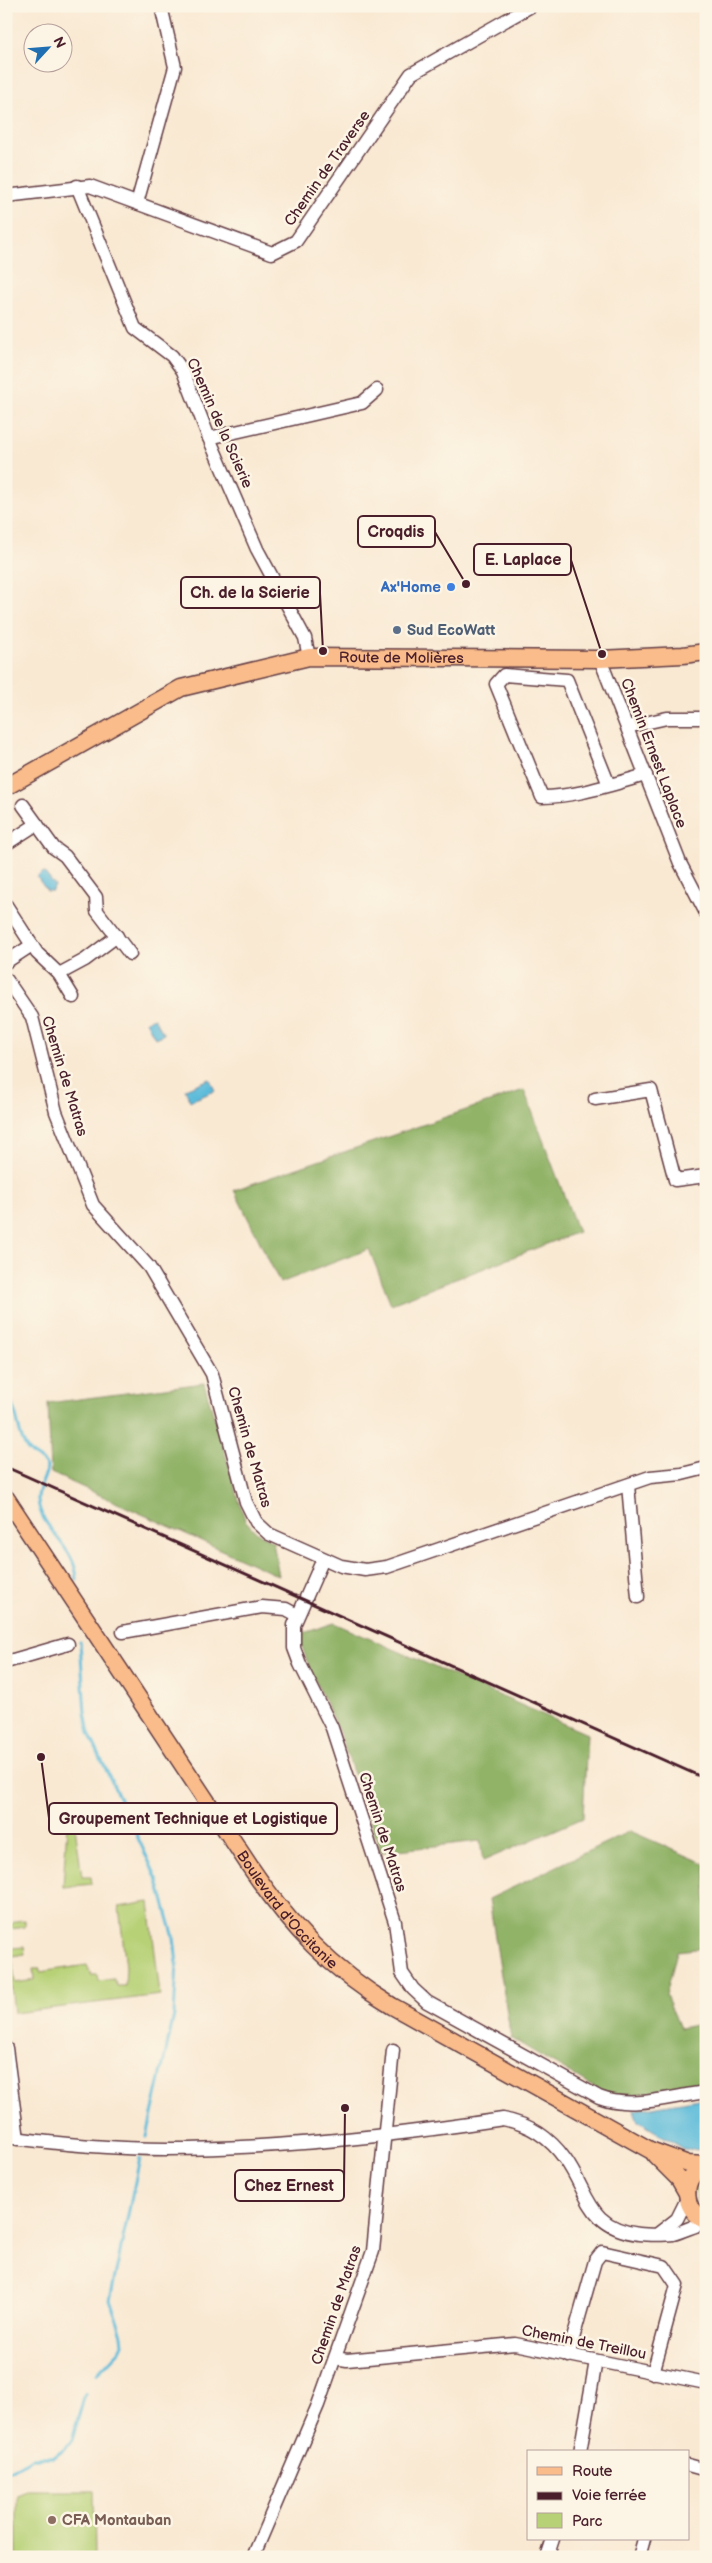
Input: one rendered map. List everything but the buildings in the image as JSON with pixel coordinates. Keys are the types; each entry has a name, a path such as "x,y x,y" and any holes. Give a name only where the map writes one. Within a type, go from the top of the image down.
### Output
{"main road":[{"name":"Route de Molières","path":"6,787 181,688 308,657 600,659 683,656 706,652"},
{"name":"Boulevard d'Occitanie","path":"9,1502 251,1868 277,1905 305,1939 338,1969 374,1995 650,2150 688,2164 705,2165"},
{"name":"Boulevard d'Occitanie","path":"650,2150 680,2179 696,2214 706,2222"},
{"path":"687,2196 693,2174 705,2165"}],"street":[{"path":"137,203 175,67 161,6"},
{"name":"Chemin de Traverse","path":"6,196 77,186 90,186 272,252 296,241 411,74 531,6"},
{"name":"Chemin de la Scierie","path":"77,186 136,328 172,356 183,371 209,438 257,550 305,638 308,657"},
{"path":"209,438 362,403 377,390"},
{"name":"Chemin Ernest Laplace","path":"600,659 680,863 706,913"},
{"path":"609,785 567,680 504,676 496,684 542,797 557,797 609,785 646,775"},
{"path":"627,727 667,718 706,718"},
{"path":"23,806 54,848 65,856 96,897 98,911 130,954"},
{"path":"6,844 37,824"},
{"path":"6,905 32,945 59,974 73,997"},
{"path":"59,974 85,960 117,936"},
{"path":"6,962 32,945"},
{"name":"Chemin de Matras","path":"6,980 32,1017 56,1112 93,1205 149,1267 212,1374 246,1502 256,1522 269,1534 323,1559 297,1614 294,1625 294,1648 332,1728 395,1922 402,1973 413,1989 427,2002 599,2097 622,2103 706,2092"},
{"path":"595,1099 651,1090 675,1180 706,1176"},
{"path":"323,1559 356,1569 372,1570 388,1567 650,1477 682,1474 706,1468"},
{"path":"628,1485 638,1597"},
{"path":"123,1632 262,1607 286,1609 297,1614"},
{"path":"6,1662 68,1644"},
{"path":"6,2048 12,2138 112,2148 166,2149 274,2145 502,2119 522,2123 544,2136 566,2160 583,2195 595,2212 604,2220 626,2231 638,2234 670,2234 706,2222"},
{"name":"Chemin de Matras","path":"254,2557 318,2405 373,2251 383,2134 393,2050"},
{"path":"659,2233 677,2219 687,2196"},
{"path":"568,2356 595,2261 602,2252 614,2253 664,2266 677,2285 653,2373"},
{"name":"Chemin de Treillou","path":"335,2358 347,2360 515,2344 706,2383"},
{"path":"580,2450 596,2361"},
{"path":"690,2466 706,2470"},
{"path":"547,2557 553,2540"},
{"path":"639,2557 644,2540"}],"green space":[{"path":"524,1090 578,1232 391,1304 369,1249 280,1283 234,1190"},
{"path":"204,1383 245,1520 255,1531 273,1542 279,1576 51,1473 48,1403"},
{"path":"334,1623 587,1734 583,1818 483,1861 480,1841 381,1852 340,1734 310,1669 298,1635"},
{"path":"67,1825 75,1826 82,1877 91,1877 92,1884 63,1887"},
{"path":"630,1831 706,1864 706,1948 677,1951 666,1995 680,2028 706,2023 706,2085 612,2098 511,2038 489,1899"},
{"path":"149,1902 160,1995 14,2013 6,1931 15,1921 25,1920 25,1927 10,1929 12,1948 24,1947 25,1954 12,1956 15,1983 34,1980 33,1969 40,1969 40,1972 87,1965 91,1975 98,1975 99,1981 114,1979 117,1986 125,1986 126,1967 119,1907"},
{"path":"706,2173 706,2213 696,2202 695,2186"},
{"name":"CFA Montauban","path":"27,2491 94,2491 95,2557 17,2557 17,2495"}],"water":[{"path":"44,872 55,886 52,891 47,891 37,877"},
{"path":"154,1018 164,1034 155,1038 146,1021"},
{"path":"210,1079 215,1091 190,1101 185,1089"},
{"path":"706,2098 706,2149 703,2150 684,2149 638,2121 634,2110"}],"waterway":[{"path":"6,1397 14,1408 21,1436 27,1449 47,1467 38,1496 40,1511 71,1557 77,1580"},
{"path":"80,1642 85,1713 89,1733 158,1881 174,1938 177,1964 174,2015 147,2137"},
{"path":"97,2374 120,2350 123,2344 122,2335 110,2300 140,2158"},
{"path":"6,2473 32,2458 53,2458 66,2448 72,2440 85,2394"}],"railway":[{"path":"6,1467 706,1779"}],"place":[{"name":"Croqdis","path":"466,584"},
{"name":"Ax'Home","path":"451,587"},
{"name":"Sud EcoWatt","path":"397,630"},
{"name":"Ch. de la Scierie","path":"323,651"},
{"name":"E. Laplace","path":"602,654"},
{"name":"Groupement Technique et Logistique","path":"41,1757"},
{"name":"Chez Ernest","path":"345,2108"},
{"name":"CFA Montauban","path":"52,2520"}]}
